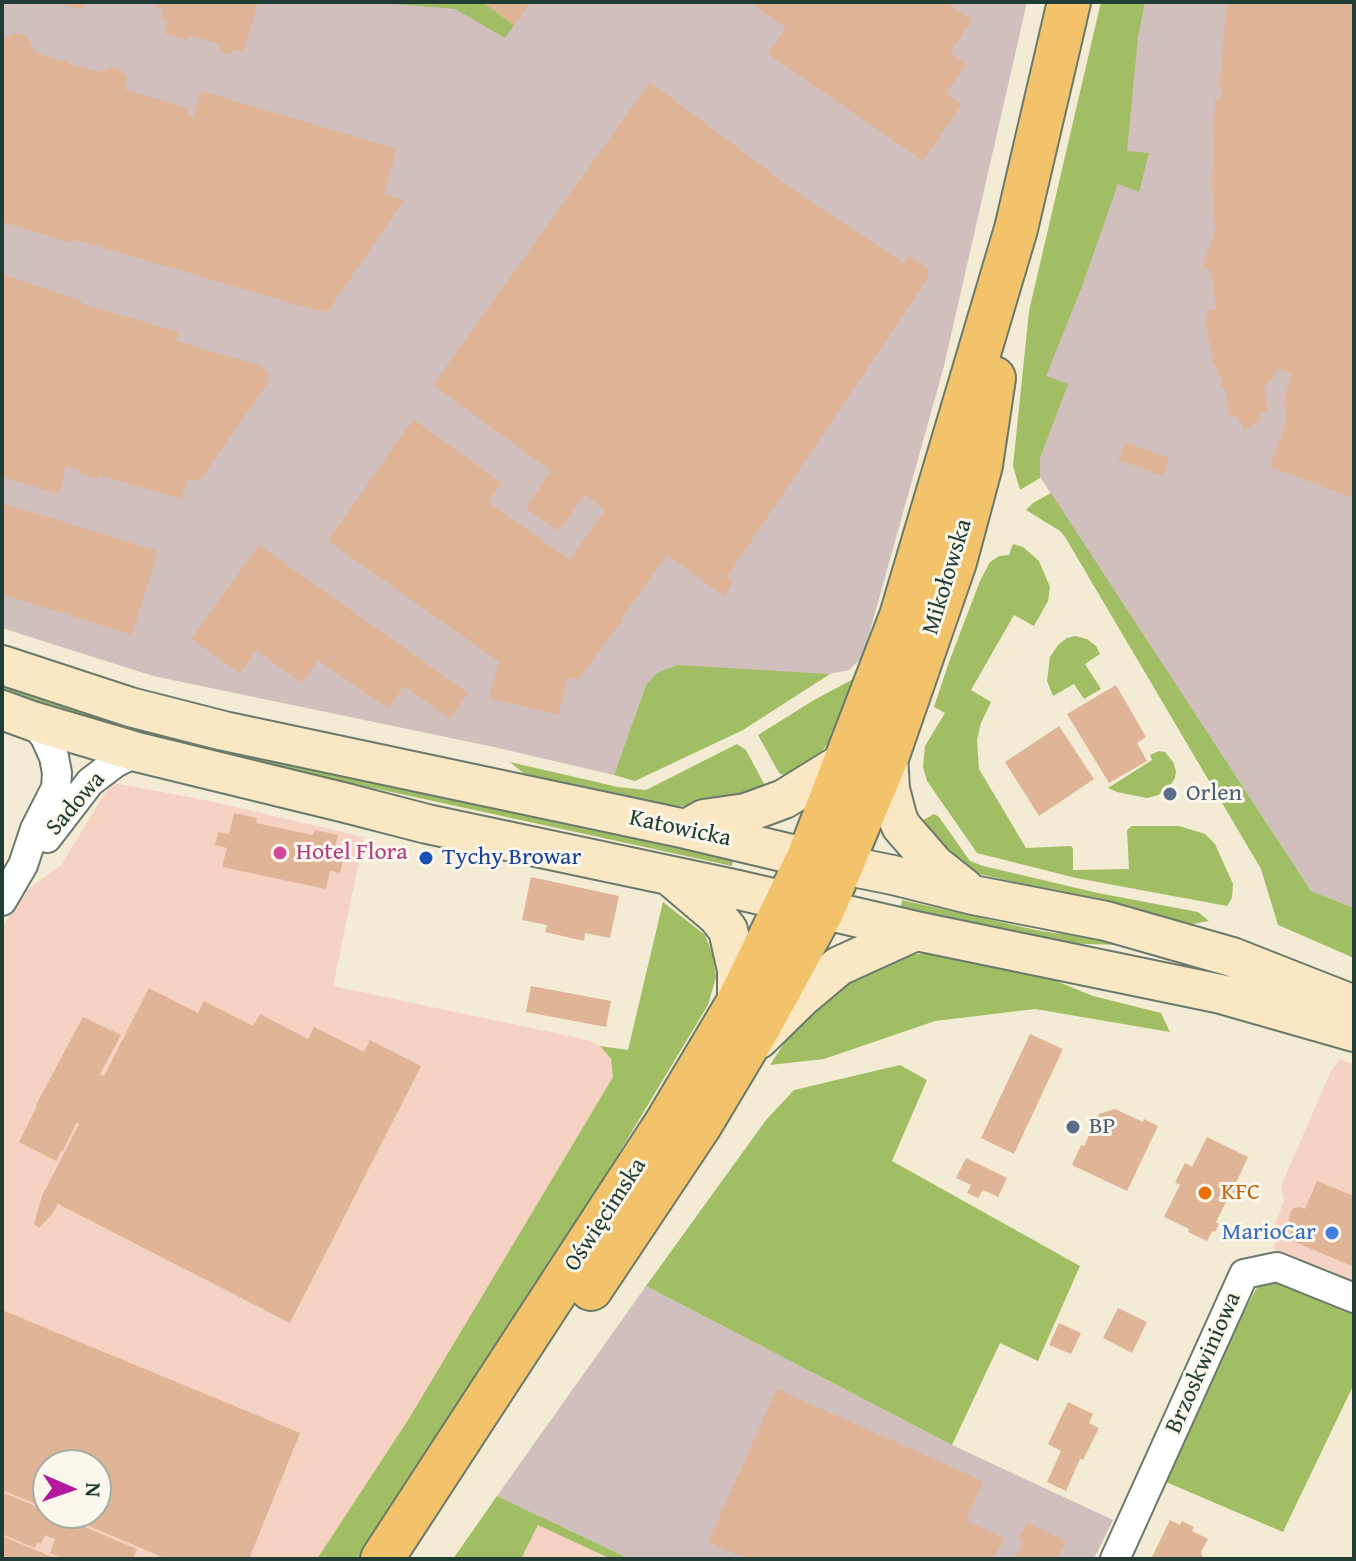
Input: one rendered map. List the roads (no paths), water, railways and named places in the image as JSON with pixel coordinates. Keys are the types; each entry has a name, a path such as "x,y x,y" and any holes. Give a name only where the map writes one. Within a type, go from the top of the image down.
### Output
{"main road":[{"name":"Mikołowska","path":"825,861 847,760 901,616 1016,229 1069,2"},
{"name":"Mikołowska","path":"805,905 825,861 888,755 955,562 981,465 1016,229"},
{"name":"Katowicka","path":"2,665 130,707 224,731 686,829 973,895 1106,921 1232,957 1354,1005"},
{"name":"Katowicka","path":"17,716 137,752 427,824 1221,994 1354,1032"},
{"path":"888,755 890,789 901,826 935,865 973,895"},
{"path":"686,829 704,819 746,813 784,799 847,760"},
{"path":"669,876 717,916 728,930 737,970 737,1004"},
{"name":"Oświęcimska","path":"382,1559 666,1123 737,1004 805,905"},
{"name":"Oświęcimska","path":"409,1559 701,1124 743,1055 805,905"},
{"path":"743,1055 802,997 839,966 916,931"}],"street":[{"name":"Sadowa","path":"17,716 45,737 57,773 56,788 35,829 23,865"},
{"name":"Sadowa","path":"2,901 23,865 90,782 137,752"},
{"name":"Brzoskwiniowa","path":"1115,1559 1244,1274 1277,1267 1354,1298"}],"place":[{"name":"Orlen","path":"1170,794"},
{"name":"Hotel Flora","path":"280,853"},
{"name":"Tychy Browar","path":"426,858"},
{"name":"BP","path":"1073,1127"},
{"name":"KFC","path":"1205,1193"},
{"name":"MarioCar","path":"1332,1233"}]}
